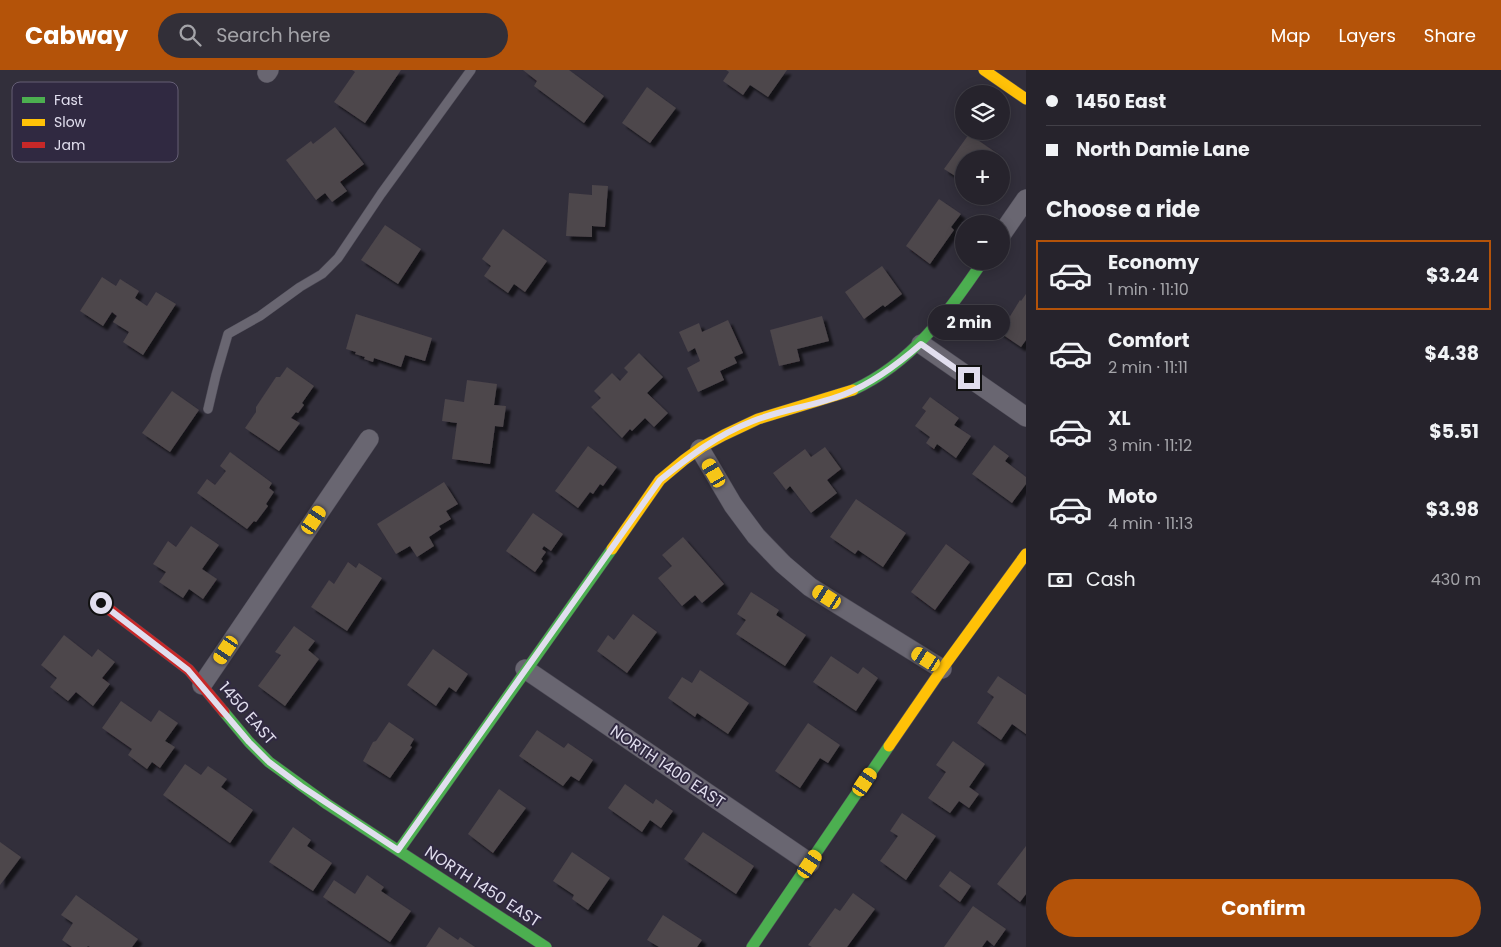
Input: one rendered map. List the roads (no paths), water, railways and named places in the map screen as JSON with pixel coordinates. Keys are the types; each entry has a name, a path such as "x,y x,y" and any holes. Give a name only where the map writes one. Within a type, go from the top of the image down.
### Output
{"street":[{"path":"984,70 1026,99"},
{"path":"1010,222 1026,199"},
{"path":"398,850 660,480 692,453 726,433 781,411 814,404 845,394 873,380 900,362 921,344 943,320 977,270"},
{"path":"921,344 1026,417"},
{"path":"202,685 369,439"},
{"path":"700,449 732,505 756,536 783,564 810,587 942,669"},
{"path":"752,947 942,669 1026,554"},
{"name":"1450 EAST","path":"101,603 188,670 249,742 269,762 327,804"},
{"name":"NORTH 1400 EAST","path":"525,669 810,864"},
{"name":"NORTH 1450 EAST","path":"327,804 546,947"}],"lane":[{"path":"208,409 228,334 260,316 300,287 322,274 338,258 387,186 471,70"}]}
